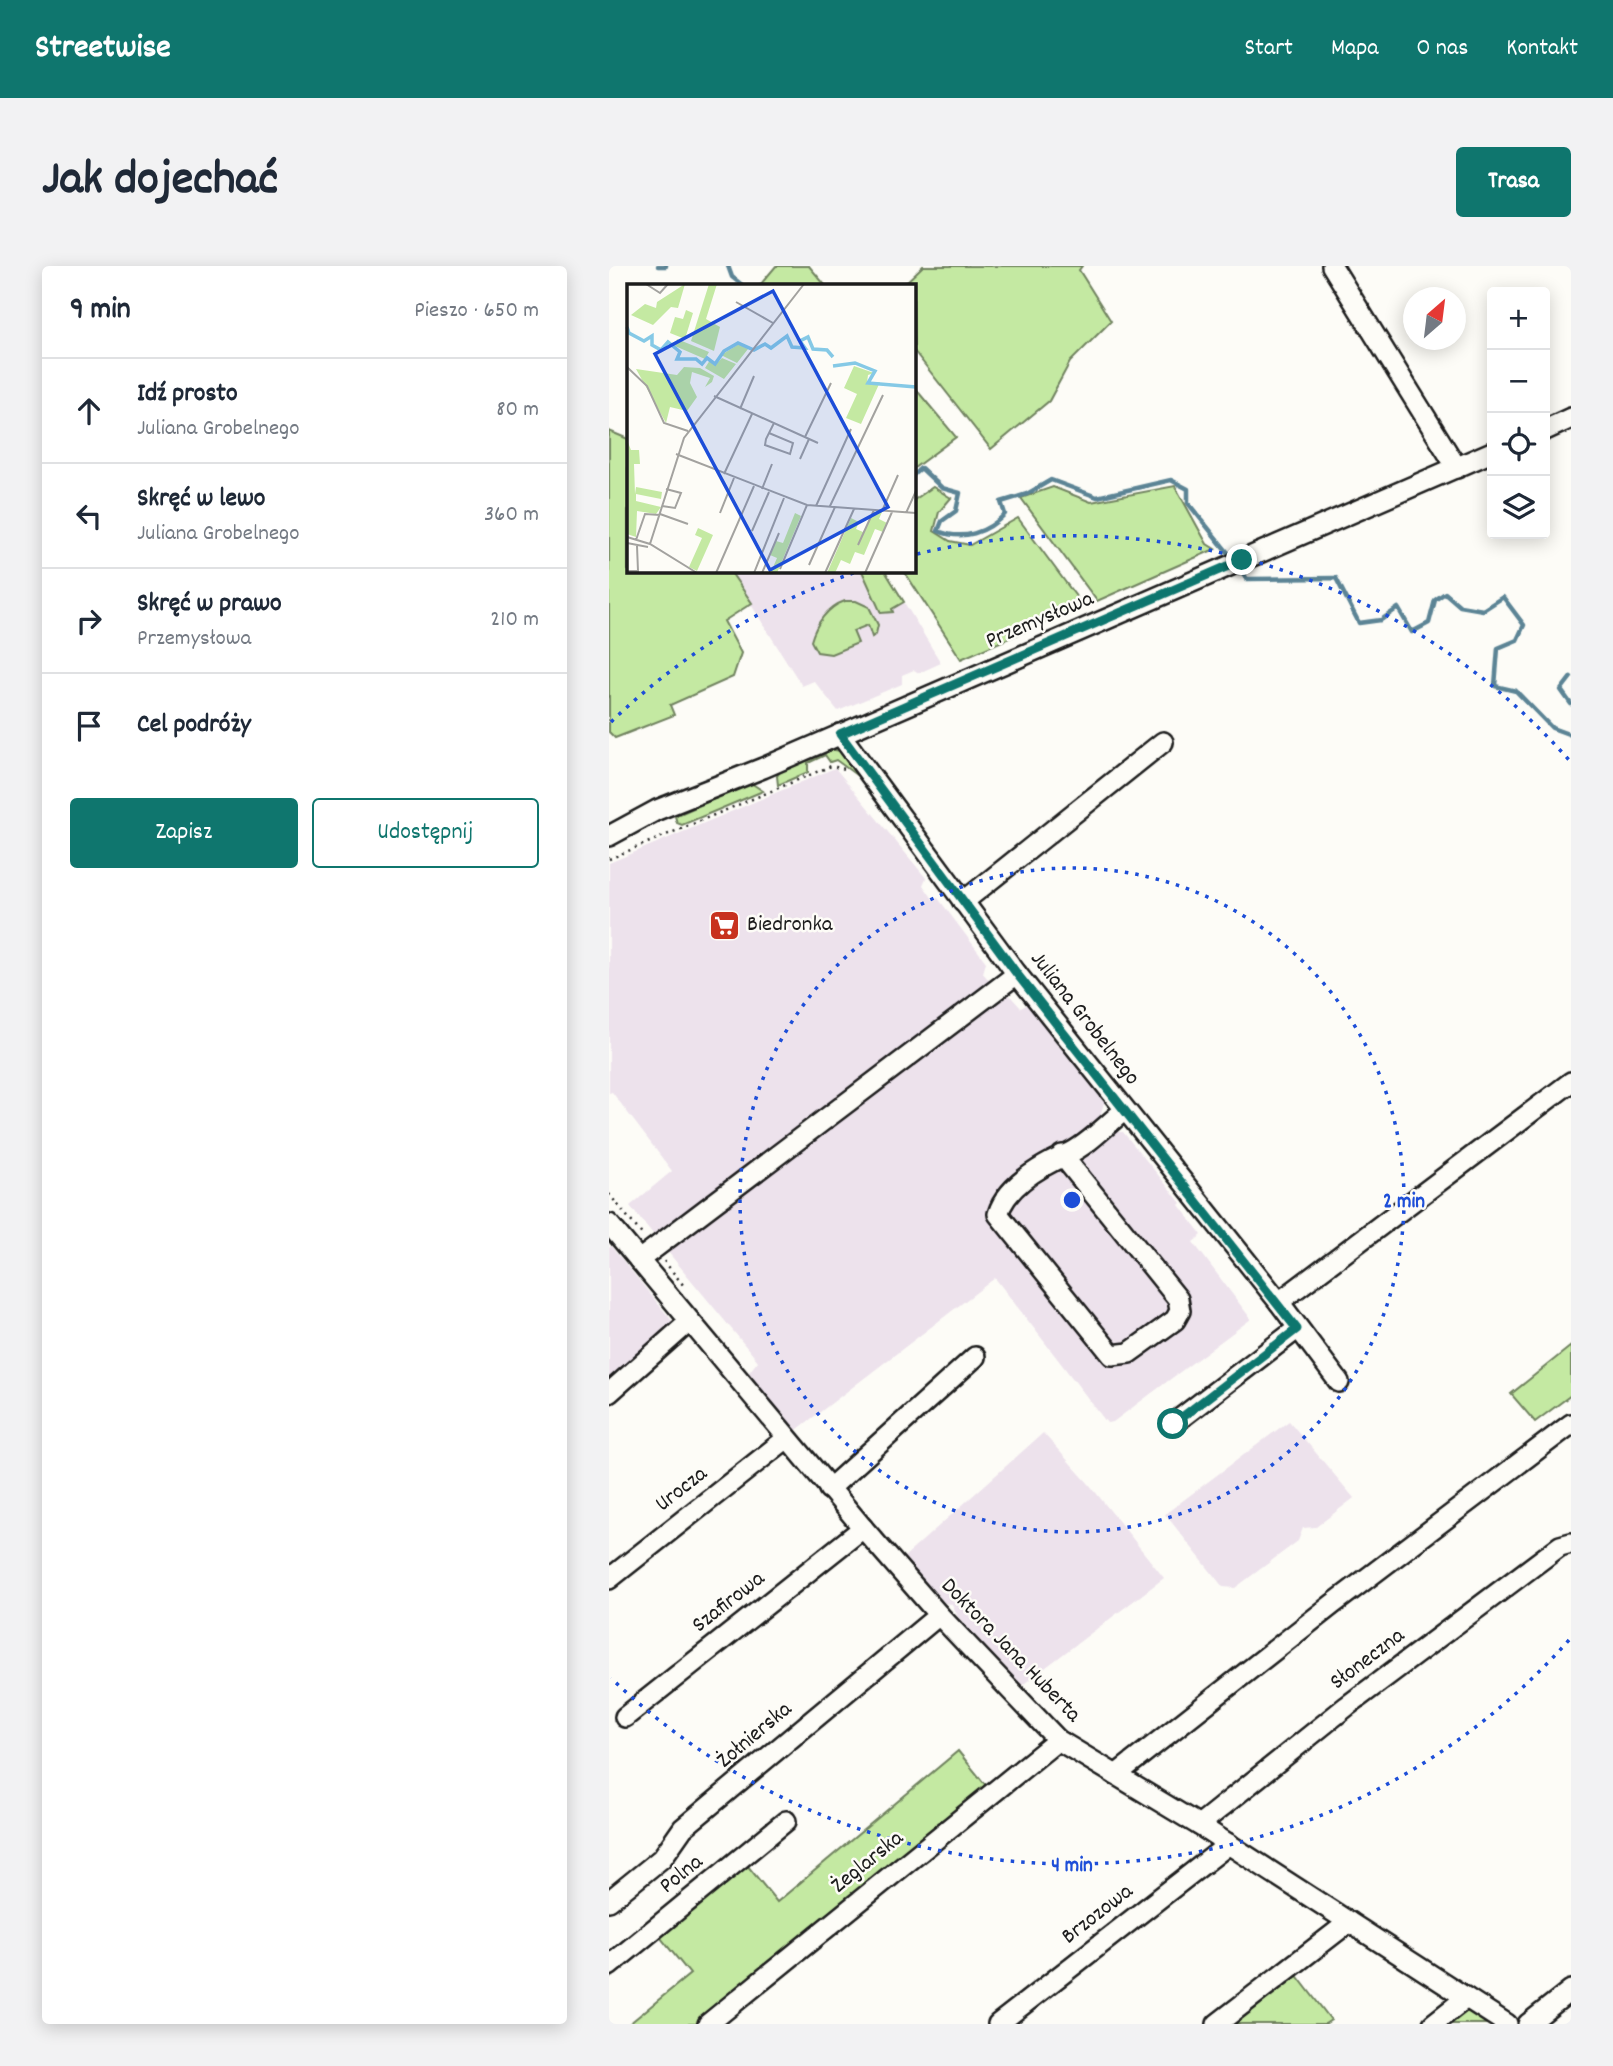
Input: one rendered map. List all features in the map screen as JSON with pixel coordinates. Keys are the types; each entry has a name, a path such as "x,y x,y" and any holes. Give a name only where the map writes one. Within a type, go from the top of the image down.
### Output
{"street":[{"path":"1332,266 1457,468"},
{"path":"1550,428 1571,418"},
{"name":"Przemysłowa","path":"609,836 657,810 840,734 1487,454"},
{"name":"Juliana Grobelnego","path":"840,734 1017,974 1279,1302 1339,1382"},
{"path":"963,902 1163,742"},
{"path":"646,1254 1017,974"},
{"path":"1279,1302 1571,1082"},
{"path":"1062,1155 1178,1299 1180,1311 1175,1320 1124,1355 1112,1355 998,1213 1022,1181 1125,1110"},
{"name":"Doktora Jana Huberta","path":"609,1224 646,1254 689,1322 786,1439 939,1615 1058,1740 1199,1825 1507,2024"},
{"path":"609,1393 689,1322"},
{"path":"1173,1424 1297,1329"},
{"path":"829,1489 975,1357"},
{"path":"1116,1775 1333,1604 1571,1424"},
{"name":"Urocza","path":"609,1579 786,1439"},
{"name":"Szafirowa","path":"625,1717 863,1528"},
{"name":"Słoneczna","path":"1199,1825 1347,1706 1560,1546 1571,1543"},
{"name":"Żołnierska","path":"609,1901 662,1858 683,1828 939,1615"},
{"name":"Żeglarska","path":"708,2024 1058,1740"},
{"name":"Polna","path":"609,1966 786,1821"},
{"name":"Brzozowa","path":"998,2024 1229,1844"},
{"path":"1217,2024 1349,1922"},
{"path":"1528,2024 1571,1990"},
{"path":"1433,2024 1466,1998"}],"path":[{"path":"609,859 835,765 851,775"},
{"path":"664,828 667,835"},
{"path":"609,1194 646,1254"}],"shaded area":[{"path":"731,572 886,572 941,663 919,673 914,670 902,675 902,684 838,711 814,681 802,686"},
{"path":"835,768 926,878 923,885 933,899 938,898 986,962 983,973 991,983 1004,989 1021,1008 1028,1004 1105,1099 1099,1120 1109,1132 1123,1132 1181,1203 1179,1205 1202,1235 1193,1242 1251,1319 1113,1422 1107,1423 995,1278 794,1432 746,1376 758,1361 630,1206 672,1171 612,1092 609,1093 609,863"},
{"path":"611,1246 686,1338 609,1399 609,1248"},
{"path":"1289,1421 1354,1498 1316,1527 1303,1528 1298,1541 1235,1588 1223,1587 1165,1514"},
{"path":"1043,1433 1089,1484 1164,1578 1021,1686 958,1617 952,1604 945,1603 903,1558"}],"green space":[{"path":"776,266 809,266 824,284 761,284"},
{"path":"923,266 1082,266 1079,270 1111,321 1070,362 1049,401 991,449 915,352 915,284 904,284"},
{"path":"915,388 956,437 915,467"},
{"path":"609,431 627,439 627,572 731,572 752,603 724,621 741,653 733,677 670,705 674,715 615,738 609,732"},
{"path":"1175,486 1207,544 1215,549 1097,601 1021,498 1053,487 1091,502"},
{"path":"933,487 951,498 939,512 934,531 950,541 970,545 1018,518 1083,606 961,659 905,572 915,572 915,499"},
{"path":"862,572 886,572 904,602 892,609 893,612 881,613"},
{"path":"845,601 856,601 869,607 878,625 876,634 872,637 868,625 853,631 858,643 831,654 817,652 811,641 816,628 828,612"},
{"path":"828,749 841,751 867,783 836,760 830,762 825,755 808,763 808,772 778,785 777,776 782,769"},
{"path":"751,783 763,791 682,825 677,823 675,816"},
{"path":"1571,1346 1571,1395 1535,1422 1511,1394"},
{"path":"958,1751 988,1788 696,2024 629,2024 690,1974 656,1932 743,1860 777,1902"},
{"path":"1295,1973 1331,2020 1325,2024 1229,2024"},
{"path":"1473,2010 1496,2024 1448,2024 1462,2013"}],"waterway":[{"path":"658,266 666,266"},
{"path":"728,266 732,277 741,284"},
{"path":"915,473 921,468 942,488 960,493 956,511 942,521 938,531 956,535 974,533 990,526 1005,514 1001,502 1027,494 1051,480 1097,497 1171,480 1188,489 1188,503 1233,559"},
{"path":"1240,569 1247,579 1336,578 1359,623 1381,620 1398,608 1412,632 1429,623 1435,600 1445,593 1460,606 1483,610 1503,597 1524,625 1517,640 1498,648 1495,686 1516,691 1552,728 1571,735"},
{"path":"1571,677 1561,690 1571,704"}],"place":[{"name":"Biedronka","path":"724,925"}],"route":[{"path":"1173,1424 1297,1329 1279,1302 1017,974 840,734 1242,560"}]}
